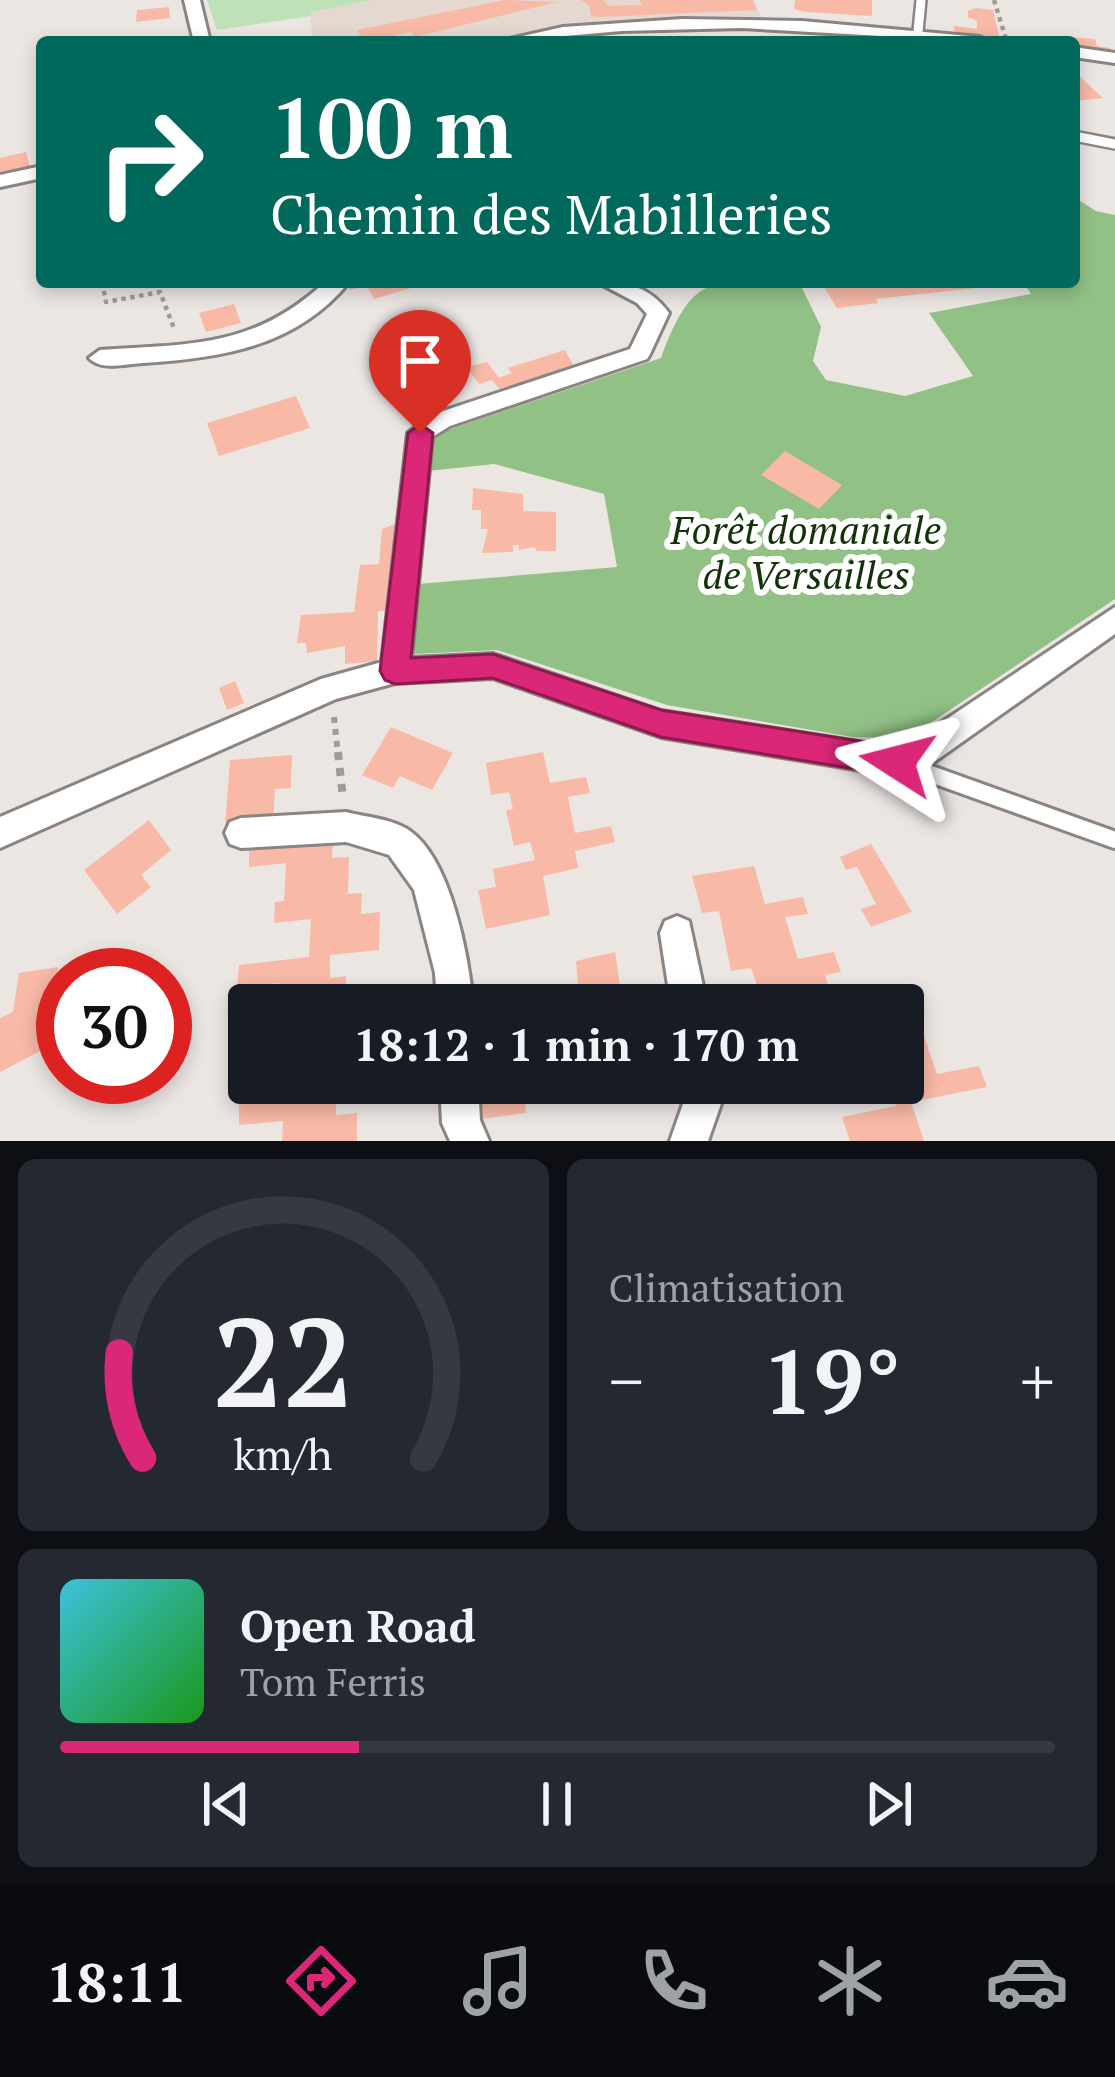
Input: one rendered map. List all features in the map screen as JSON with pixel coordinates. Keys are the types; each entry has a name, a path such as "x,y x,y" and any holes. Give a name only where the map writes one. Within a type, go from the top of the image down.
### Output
{"street":[{"path":"193,0 201,36"},
{"path":"578,36 729,23 883,36"},
{"path":"1080,53 1115,58"},
{"path":"0,181 36,173"},
{"path":"100,358 248,344 308,313 332,288"},
{"path":"395,671 420,433 442,420 639,354 658,313 645,298 622,288"},
{"path":"0,833 331,688 395,671 493,666 661,724 897,762 923,752 1115,619"},
{"path":"241,833 346,826 399,842 429,882 453,984"},
{"path":"677,933 686,984"},
{"path":"460,1104 461,1123 470,1141"},
{"path":"689,1141 702,1104"}],"lane":[{"path":"918,36 921,0"},
{"path":"1080,137 1115,144"},
{"path":"897,762 1115,840"}],"path":[{"path":"994,0 1005,36"},
{"path":"102,288 106,302 160,292 183,351"},
{"path":"331,688 346,826"}],"shaded area":[{"path":"373,0 754,0 762,19 591,25 515,36 314,36 310,12"}],"green space":[{"path":"207,0 373,0 311,12 311,16 217,30"},
{"name":"Forêt domaniale de Versailles","path":"1080,201 1115,215 1115,599 908,738 852,737 667,705 497,650 414,654 418,584 617,567 604,494 494,464 428,471 433,435 661,358 684,308 706,288 802,288 821,327 813,361 826,380 905,396 973,376 929,313 1031,294 1027,288 1080,288"}],"building":[{"path":"505,0 557,2 419,36 411,32 361,36 357,30"},
{"path":"581,0 603,0 609,6 642,5 640,0 753,0 757,10 601,17 591,16 589,5"},
{"path":"795,0 872,0 872,16 806,12 794,9"},
{"path":"169,7 170,18 136,22 137,10"},
{"path":"993,10 999,36 955,35 954,26 977,29 968,11"},
{"path":"1080,38 1095,39 1097,46 1110,48 1113,54 1080,51"},
{"path":"1080,77 1091,87 1103,98 1080,100"},
{"path":"26,152 30,167 0,173 0,158"},
{"path":"368,288 411,288 374,299"},
{"path":"825,288 975,288 876,299 878,303 837,308"},
{"path":"234,304 241,323 206,332 199,313"},
{"path":"565,350 573,365 501,391 492,380 479,384 467,367 487,362 499,378 512,373 508,368"},
{"path":"296,396 310,428 219,456 207,423"},
{"path":"785,451 842,485 819,509 761,475"},
{"path":"473,488 523,494 523,511 556,512 556,551 519,550 519,545 513,545 513,552 482,553 488,529 481,529 481,510 472,510"},
{"path":"397,523 387,611 378,611 377,661 345,664 345,646 307,653 306,643 297,643 301,615 354,612 360,565 379,564 382,529"},
{"path":"235,681 244,703 227,710 219,688"},
{"path":"391,727 453,753 432,790 400,776 393,788 362,775"},
{"path":"543,752 550,783 586,777 590,793 568,797 575,833 611,826 615,842 575,851 578,868 543,876 550,915 486,929 478,890 496,887 493,869 535,860 530,842 514,846 506,810 513,809 509,792 491,795 486,763"},
{"path":"292,755 291,788 275,789 273,823 225,828 230,760"},
{"path":"149,820 171,850 141,875 151,887 117,914 84,870"},
{"path":"333,841 332,858 349,857 348,894 362,893 361,914 380,912 379,950 330,955 330,978 346,976 346,984 237,984 239,965 309,957 311,919 274,923 275,902 284,901 286,863 249,867 249,848"},
{"path":"871,844 912,912 871,927 861,909 876,904 857,867 846,870 840,857"},
{"path":"754,866 765,904 803,897 808,914 785,917 798,959 834,952 841,972 825,975 828,984 757,984 751,968 731,971 719,911 702,913 692,876"},
{"path":"615,952 620,984 578,984 576,961"},
{"path":"36,970 36,1053 0,1072 0,1018 13,1012 19,973"},
{"path":"924,1036 937,1074 979,1066 987,1087 924,1099"},
{"path":"239,1104 336,1104 336,1115 357,1113 357,1141 282,1141 283,1121 239,1125"},
{"path":"480,1104 525,1104 526,1113 481,1119"},
{"path":"912,1104 924,1141 850,1141 842,1117"}],"route":[{"path":"420,433 395,671 493,666 661,724 897,762"}]}
